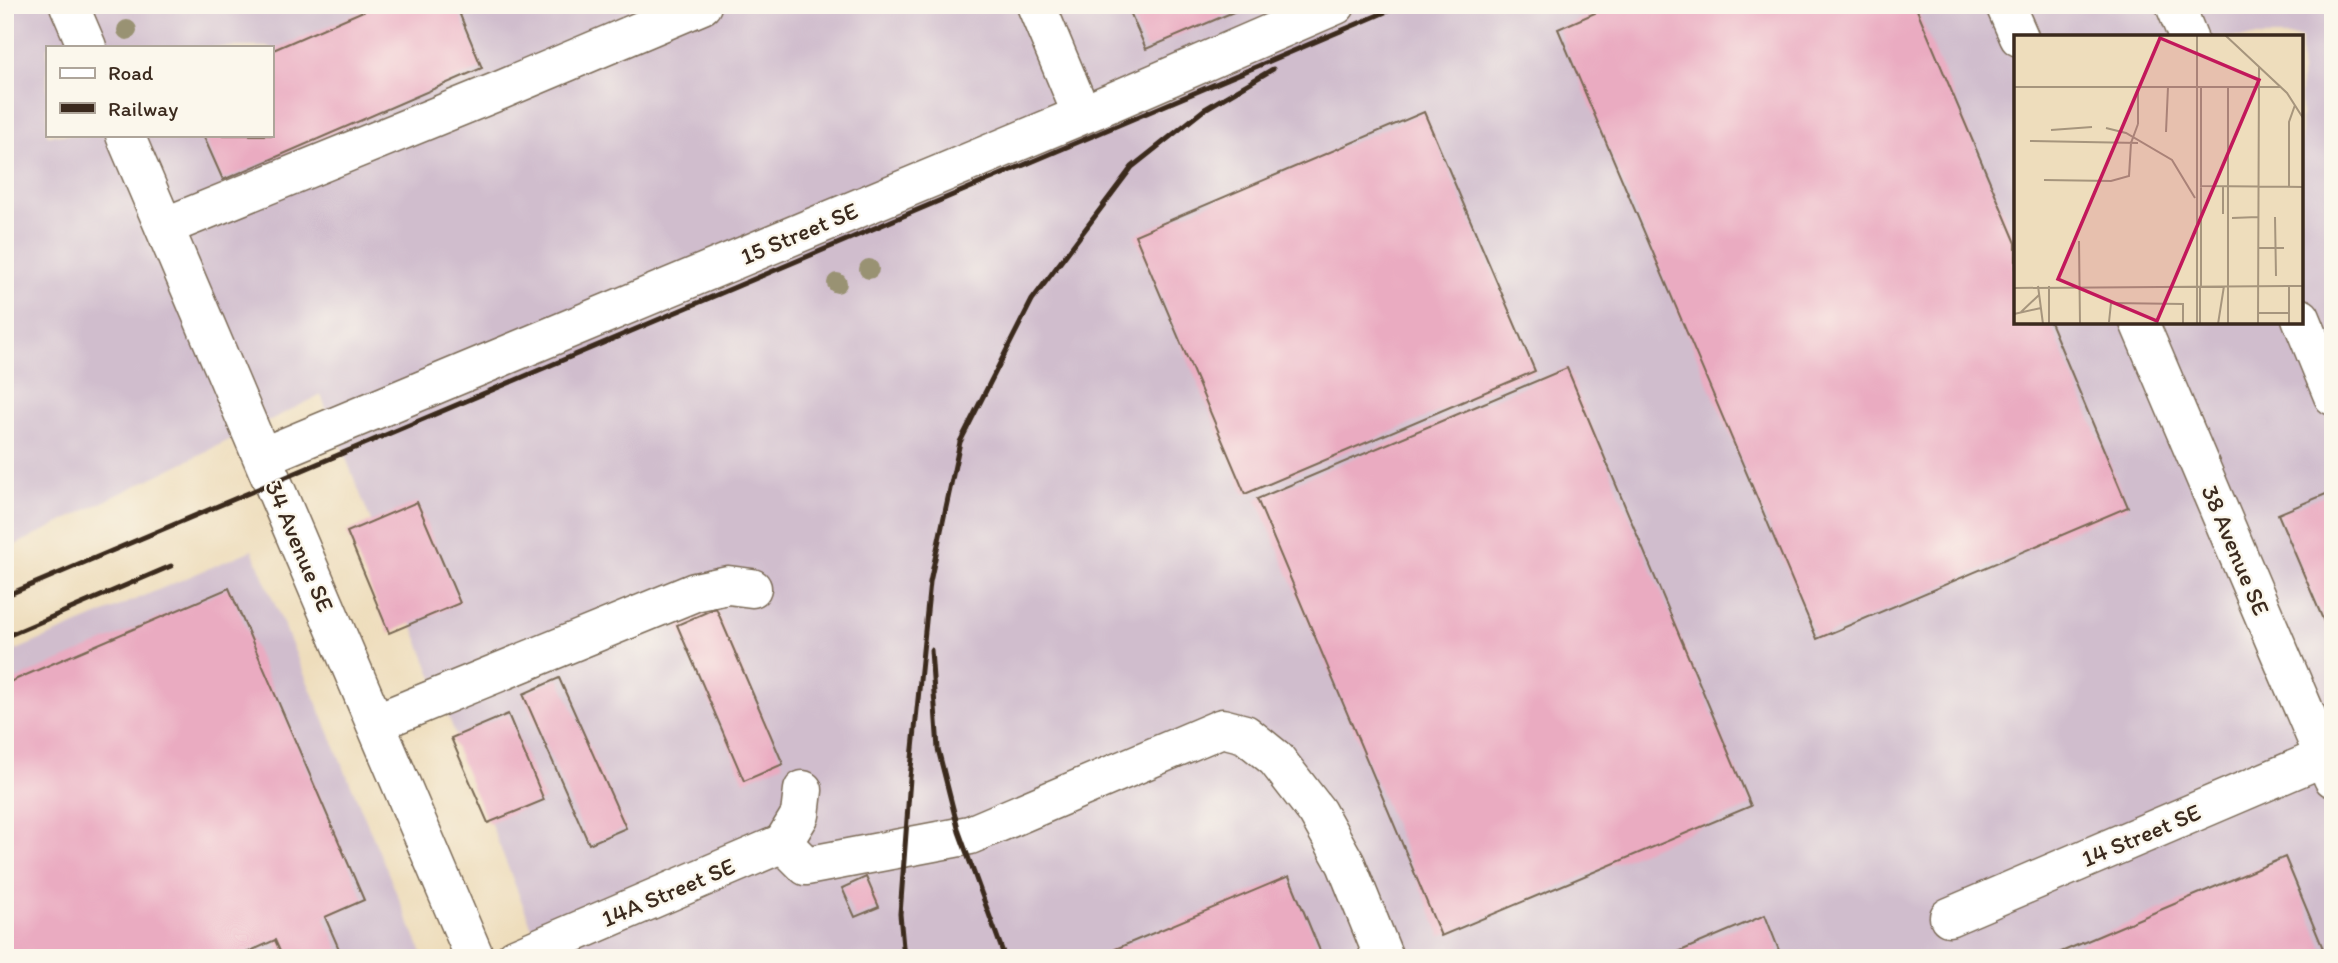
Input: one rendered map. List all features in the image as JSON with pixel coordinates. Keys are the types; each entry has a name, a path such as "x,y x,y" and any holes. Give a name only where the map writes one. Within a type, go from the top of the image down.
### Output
{"street":[{"path":"69,5 87,46"},
{"path":"164,227 488,96 702,5"},
{"path":"1036,5 1082,115"},
{"name":"15 Street SE","path":"262,457 1082,115 1336,5"},
{"path":"2005,5 2017,35"},
{"path":"2175,5 2187,35"},
{"name":"34 Avenue SE","path":"125,136 475,958"},
{"path":"2303,323 2333,396"},
{"name":"38 Avenue SE","path":"2140,324 2330,763"},
{"path":"374,723 695,592 728,585 752,588"},
{"path":"803,790 800,815 783,843 806,866 970,835 1222,728 1245,734 1276,758 1317,812 1346,864 1384,958"},
{"name":"14 Street SE","path":"1950,917 2330,763"},
{"name":"14A Street SE","path":"515,958 783,843"}],"shaded area":[{"path":"5,5 2333,5 2333,958 544,958 321,395 5,550"},
{"path":"252,550 424,958 5,958 5,655"}],"building":[{"path":"377,5 456,5 482,68 223,180 203,136 273,136 273,50"},
{"path":"1127,5 1250,5 1146,49"},
{"path":"1613,5 1915,5 2014,238 2014,324 2051,324 2128,507 1817,639 1558,29"},
{"path":"1424,112 1535,371 1245,494 1135,235"},
{"path":"1567,368 1751,806 1441,936 1257,499"},
{"path":"2333,491 2333,643 2278,514"},
{"path":"417,502 460,603 389,633 347,532"},
{"path":"229,588 364,900 325,917 339,949 318,958 283,958 275,940 235,958 5,958 5,684"},
{"path":"716,608 783,764 744,781 677,625"},
{"path":"559,678 626,828 589,844 523,694"},
{"path":"508,714 544,800 488,823 451,738"},
{"path":"2285,857 2327,958 2047,958"},
{"path":"1289,876 1323,958 1094,958"},
{"path":"866,877 879,907 855,917 842,888"},
{"path":"1765,915 1782,958 1664,958"}],"railway":[{"path":"5,596 1402,5"},
{"path":"904,958 900,914 910,778 930,582 960,442 1032,300 1132,167 1205,109 1273,69"},
{"path":"5,637 171,566"},
{"path":"931,650 938,749 959,832 1005,958"}]}
